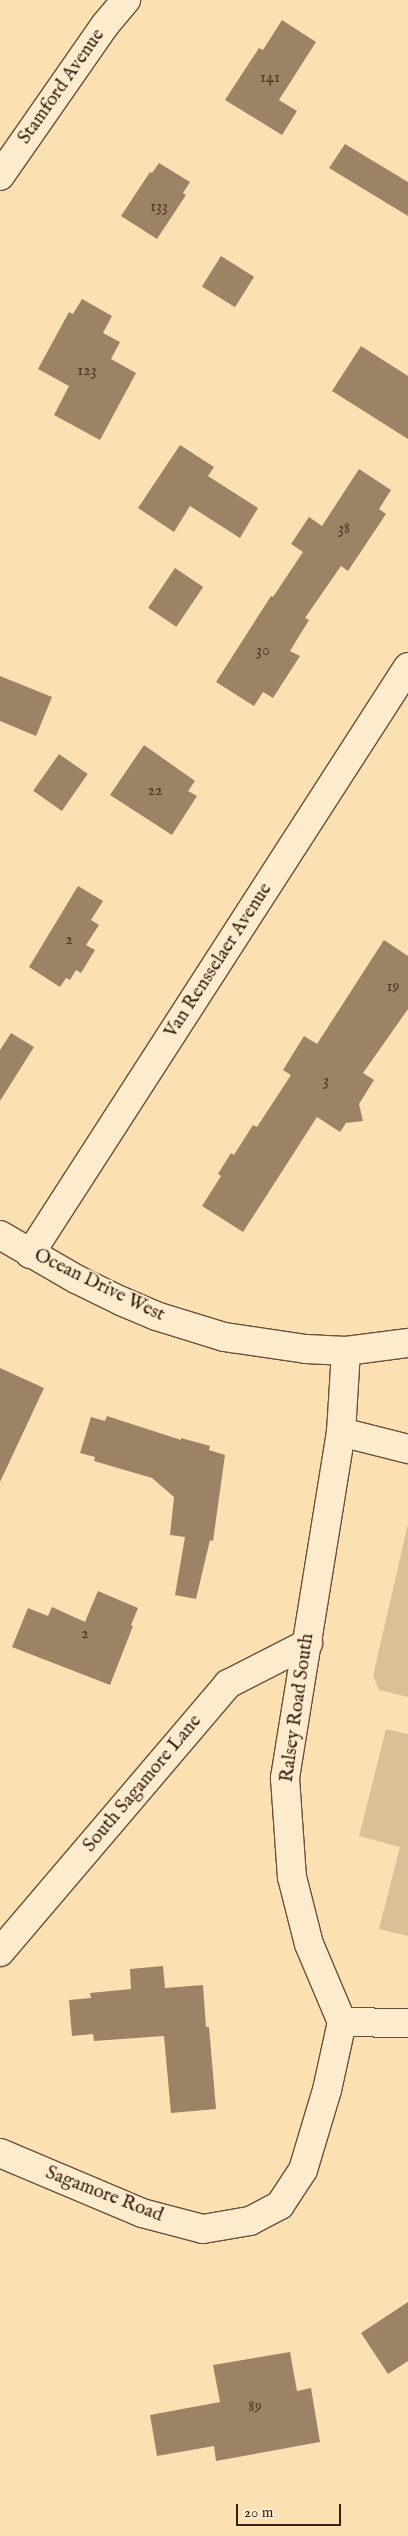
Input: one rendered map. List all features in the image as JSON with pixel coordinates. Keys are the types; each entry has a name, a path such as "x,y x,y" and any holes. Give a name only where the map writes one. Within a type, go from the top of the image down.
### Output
{"street":[{"name":"Stamford Avenue","path":"0,176 100,33 126,0"},
{"name":"Van Rensselaer Avenue","path":"30,1254 408,668"},
{"name":"Ocean Drive West","path":"0,1235 30,1254 121,1301 191,1328 260,1343 346,1351 408,1343"},
{"name":"Ralsey Road South","path":"342,2022 309,1944 292,1877 285,1778 341,1432 346,1351"},
{"path":"341,1432 408,1449"},
{"name":"South Sagamore Lane","path":"0,1952 228,1684 308,1644"},
{"path":"342,2022 408,2023"},
{"name":"Sagamore Road","path":"0,2153 142,2213 203,2229 250,2221 280,2205 303,2170 327,2090 342,2022"}],"shaded area":[{"path":"408,1524 408,1697 379,1690 373,1676"},
{"path":"386,1729 408,1734 408,1936 379,1929 400,1847 359,1836"}],"building":[{"path":"282,20 316,42 279,100 297,111 282,135 225,100 259,48 263,50"},
{"path":"345,144 408,182 408,216 329,168"},
{"path":"159,163 190,182 183,193 186,195 157,239 121,216 150,172 152,173"},
{"path":"221,256 254,277 235,307 202,287"},
{"path":"82,299 112,316 103,333 120,342 111,359 136,373 100,440 54,415 69,386 38,369 69,312 73,314"},
{"path":"361,346 408,376 408,439 332,391"},
{"path":"180,445 214,467 208,476 258,508 240,538 190,506 174,532 138,508"},
{"path":"359,469 391,490 379,509 386,514 348,571 341,566 305,618 309,620 290,651 300,656 273,698 263,692 254,706 216,682 271,596 273,597 303,552 291,544 309,517 322,526"},
{"path":"175,568 203,587 176,627 148,608"},
{"path":"0,676 52,697 36,736 0,721"},
{"path":"144,745 195,781 188,791 197,796 172,835 110,795"},
{"path":"59,754 88,774 62,811 33,791"},
{"path":"78,886 103,901 91,920 99,925 86,945 95,950 81,973 76,970 70,980 66,978 60,987 29,967"},
{"path":"384,940 408,956 408,1009 363,1073 374,1080 359,1104 363,1121 346,1123 340,1132 317,1117 243,1232 202,1206 221,1176 218,1174 231,1153 234,1155 253,1125 257,1127 291,1075 283,1070 304,1036 317,1044"},
{"path":"11,1033 34,1047 0,1101 0,1050"},
{"path":"0,1368 44,1388 0,1482"},
{"path":"107,1416 181,1440 181,1438 210,1446 209,1450 225,1455 213,1541 210,1540 196,1599 175,1595 185,1537 170,1535 174,1497 152,1478 94,1461 95,1457 80,1453 91,1417 105,1421"},
{"path":"98,1591 138,1608 110,1685 12,1647 28,1608 48,1616 52,1607 85,1622"},
{"path":"163,1966 165,1988 203,1985 206,2027 209,2027 216,2109 171,2113 164,2036 94,2041 93,2034 72,2036 69,2000 91,1998 90,1993 131,1989 130,1969"},
{"path":"408,2302 408,2361 388,2374 361,2333"},
{"path":"290,2352 297,2391 311,2388 320,2442 216,2461 214,2446 157,2456 150,2415 220,2402 213,2365"}]}
